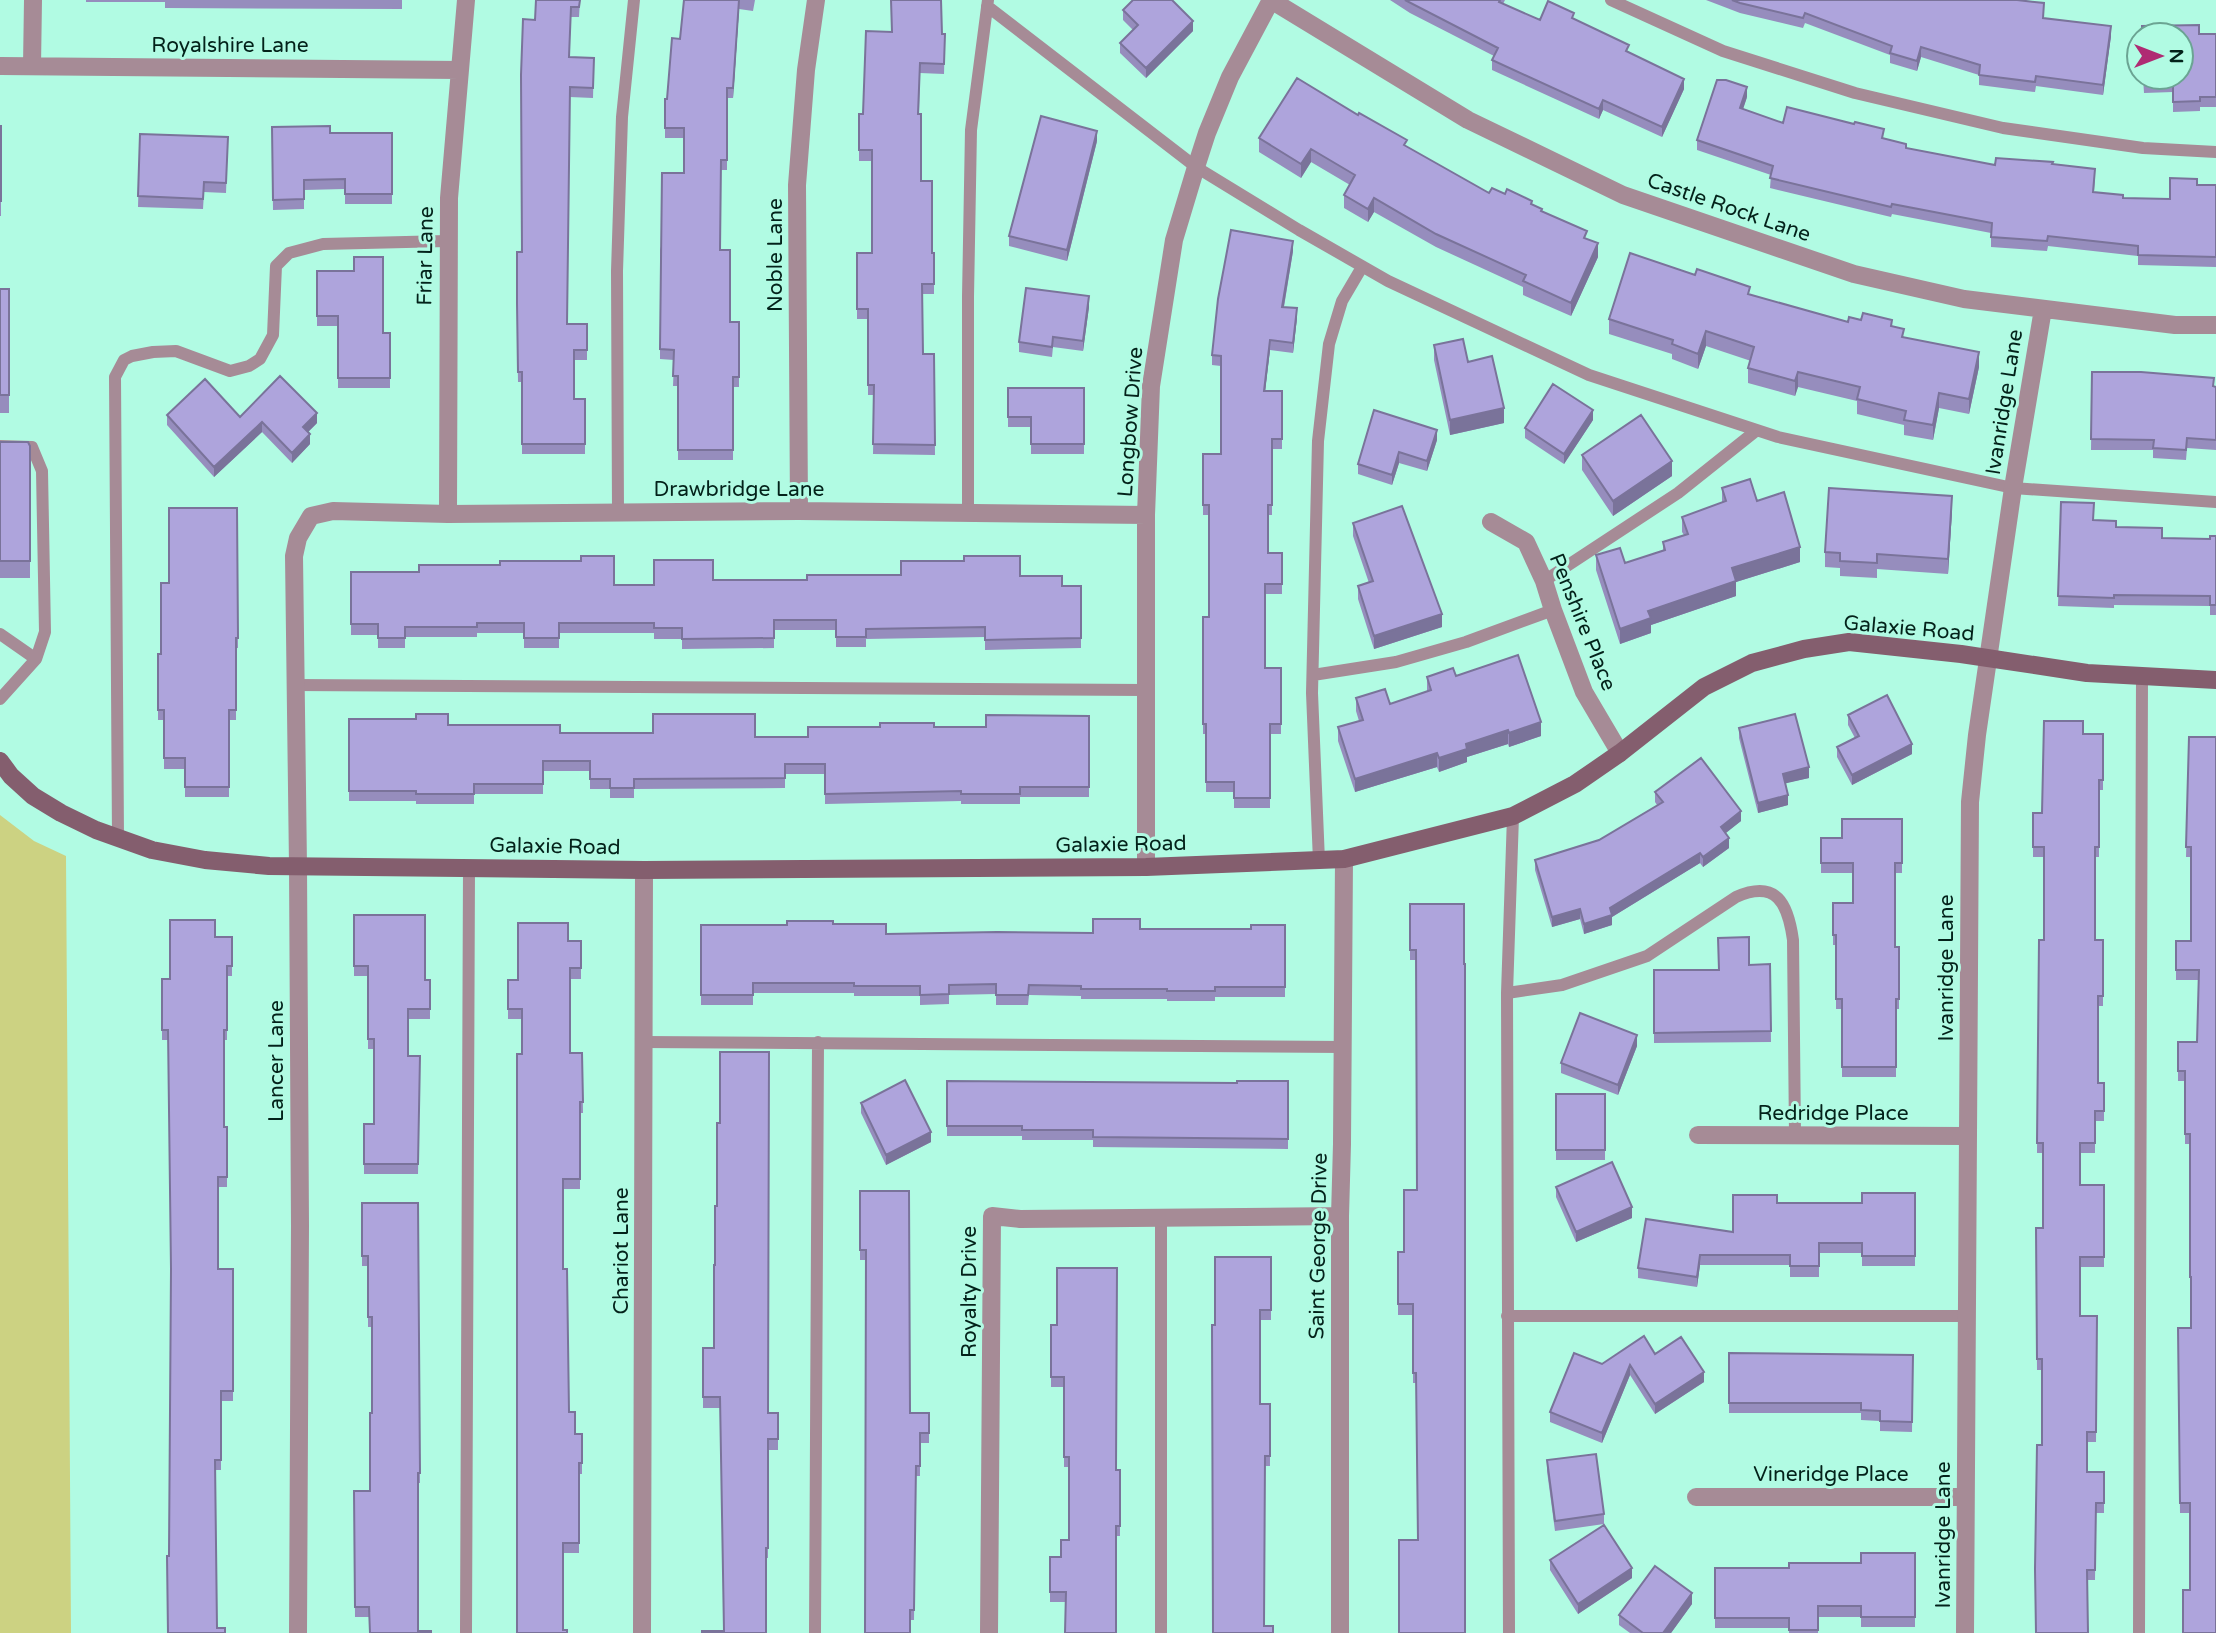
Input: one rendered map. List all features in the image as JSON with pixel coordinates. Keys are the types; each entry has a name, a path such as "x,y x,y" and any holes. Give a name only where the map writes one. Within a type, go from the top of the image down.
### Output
{"street":[{"path":"32,66 33,0"},
{"name":"Friar Lane","path":"448,514 447,241 466,0"},
{"name":"Noble Lane","path":"799,512 797,185 816,0"},
{"name":"Longbow Drive","path":"1146,867 1146,515 1151,386 1174,240 1196,167 1230,77 1271,0"},
{"name":"Castle Rock Lane","path":"1271,0 1468,120 1623,195 1854,274 1964,299 2175,325 2216,325"},
{"name":"Royalshire Lane","path":"0,66 460,70"},
{"name":"Ivanridge Lane","path":"1965,1633 1970,802 1976,735 2043,309"},
{"name":"Drawbridge Lane","path":"333,511 448,514 799,512 1146,515"},
{"name":"Lancer Lane","path":"298,1633 300,1225 294,556 298,538 311,516 333,511"},
{"name":"Penshire Place","path":"1491,522 1526,542 1544,581 1584,692 1620,753"},
{"name":"Galaxie Road","path":"0,761 11,776 33,796 61,813 152,850 205,860 298,866 644,870 1146,867 1319,861 1344,859 1513,816 1575,784 1620,753 1704,687 1752,663 1791,652 1849,642 1989,658 2087,673 2216,680"},
{"name":"Saint George Drive","path":"1340,1633 1339,1216 1344,859"},
{"name":"Chariot Lane","path":"642,1633 644,870"},
{"name":"Redridge Place","path":"1698,1135 1967,1136"},
{"name":"Royalty Drive","path":"989,1633 992,1216 1020,1219 1339,1216"},
{"name":"Vineridge Place","path":"1696,1497 1965,1497"}],"lane":[{"path":"618,512 617,258 622,117 634,0"},
{"path":"1611,0 1723,51 1854,93 2003,128 2143,148 2216,152"},
{"path":"987,3 1196,167 1388,281 1589,374 1778,437 2013,488 2216,502"},
{"path":"968,514 971,130 987,3"},
{"path":"118,838 115,377 124,360 153,352 176,351 230,371 248,366 260,359 273,335 276,266 289,253 323,243 447,241"},
{"path":"1319,861 1313,675 1318,441 1329,344 1342,301 1362,267"},
{"path":"1544,581 1678,493 1757,430"},
{"path":"0,446 32,447 41,471 45,632 36,659 0,699"},
{"path":"1313,675 1396,662 1466,642 1553,610"},
{"path":"0,634 36,659"},
{"path":"2139,1633 2142,677"},
{"path":"295,685 1145,690"},
{"path":"1509,1633 1507,993 1513,816"},
{"path":"466,1633 469,868"},
{"path":"1507,993 1562,985 1647,956 1736,897 1751,890 1767,891 1782,901 1790,920 1793,940 1795,1135"},
{"path":"644,1042 1343,1047"},
{"path":"815,1633 818,1042"},
{"path":"1161,1216 1161,1633"},
{"path":"1507,1316 1968,1316"}],"green space":[{"path":"0,815 34,841 66,856 71,1633 0,1633"}],"building":[{"path":"536,0 580,0 579,7 571,7 569,57 594,58 593,88 570,87 567,324 587,324 587,350 574,350 574,399 585,399 585,444 522,444 522,372 518,372 517,303 517,252 522,252 521,75 523,19 535,20"},
{"path":"684,0 739,0 733,88 727,88 727,160 721,160 720,250 730,250 730,322 739,322 739,377 733,377 733,450 678,450 678,376 673,376 674,350 660,349 662,173 684,173 684,128 665,128 665,99 672,38 680,39"},
{"path":"891,0 941,0 942,34 945,34 944,64 920,63 918,114 921,114 921,181 932,181 934,284 922,284 923,354 934,354 935,445 873,444 874,385 868,385 868,309 857,309 857,253 872,253 872,150 859,150 859,114 863,114 866,31 892,32"},
{"path":"1133,0 1172,0 1193,21 1146,68 1120,43 1138,25 1123,10"},
{"path":"1405,0 1500,0 1499,2 1540,20 1548,1 1574,13 1572,18 1629,45 1626,51 1684,79 1662,127 1603,100 1599,109 1492,60 1498,48"},
{"path":"1732,0 2017,0 2044,3 2043,18 2111,26 2103,85 2036,76 2035,82 1979,75 1980,65 1921,47 1917,61 1890,53 1892,46 1805,13 1803,18"},
{"path":"2195,25 2199,25 2199,34 2216,34 2216,97 2200,97 2200,101 2173,102 2173,91 2195,91"},
{"path":"1297,78 1358,115 1359,113 1407,140 1404,145 1489,193 1492,188 1505,194 1507,189 1532,201 1531,204 1542,209 1541,211 1587,231 1584,238 1598,243 1571,303 1523,281 1526,275 1436,234 1374,198 1368,209 1344,195 1355,175 1311,149 1301,164 1259,138"},
{"path":"1717,80 1747,87 1740,108 1783,123 1787,107 1884,129 1882,138 1906,144 1906,148 1995,165 1996,158 2053,162 2052,164 2095,169 2093,192 2123,195 2123,198 2170,199 2170,178 2197,179 2197,185 2216,185 2216,257 2138,255 2138,246 2048,236 2047,241 1991,237 1992,223 1892,204 1891,207 1770,178 1773,166 1697,140"},
{"path":"1041,116 1097,131 1067,250 1009,236"},
{"path":"1,126 1,201 0,201"},
{"path":"330,126 330,133 392,133 392,194 345,194 345,179 304,180 304,199 273,200 272,127"},
{"path":"140,134 228,137 226,183 204,182 203,199 138,196"},
{"path":"1231,230 1293,241 1282,307 1297,308 1293,343 1270,340 1264,391 1282,391 1282,439 1272,439 1272,505 1268,505 1268,553 1282,553 1282,584 1265,584 1265,668 1281,668 1281,724 1270,724 1270,798 1234,798 1234,782 1206,782 1203,617 1209,617 1209,505 1203,505 1203,454 1221,454 1221,356 1212,355 1218,299"},
{"path":"1630,253 1695,275 1697,269 1750,287 1748,294 1848,322 1849,317 1861,320 1863,313 1892,320 1891,326 1904,329 1902,337 1979,352 1969,399 1939,393 1933,425 1904,420 1906,411 1857,399 1860,387 1798,372 1795,381 1748,368 1754,347 1706,331 1698,354 1672,344 1673,340 1609,319"},
{"path":"354,257 383,257 383,333 390,333 390,378 338,378 338,316 317,316 317,271 354,271"},
{"path":"1026,288 1089,296 1083,341 1053,337 1052,347 1019,342"},
{"path":"0,289 9,289 9,395 0,395"},
{"path":"1463,339 1468,362 1492,356 1504,408 1450,420 1434,345"},
{"path":"2092,372 2141,372 2214,378 2216,440 2187,438 2186,450 2153,448 2154,440 2091,439"},
{"path":"280,376 317,413 303,427 310,434 292,453 262,422 214,467 167,415 205,379 240,417"},
{"path":"1553,384 1593,410 1564,454 1525,428"},
{"path":"1008,388 1084,388 1084,444 1031,444 1031,417 1008,417"},
{"path":"1374,410 1437,430 1427,461 1399,452 1392,475 1358,464"},
{"path":"1641,415 1672,461 1613,501 1582,455"},
{"path":"0,442 28,442 30,446 30,561 0,561"},
{"path":"1750,479 1757,501 1784,492 1800,547 1732,568 1736,581 1648,611 1651,618 1620,629 1596,555 1620,548 1625,563 1665,550 1663,542 1688,534 1682,517 1726,501 1722,488"},
{"path":"1829,488 1952,496 1948,559 1877,554 1877,563 1840,561 1840,553 1825,552"},
{"path":"2061,502 2094,503 2093,520 2116,521 2116,527 2162,528 2162,538 2210,539 2210,536 2216,536 2216,605 2210,605 2210,596 2058,596"},
{"path":"1402,506 1442,614 1374,636 1358,586 1373,581 1353,523"},
{"path":"169,508 237,508 236,710 229,710 229,787 185,787 185,758 164,758 164,710 158,710 158,654 161,654 161,583 169,583"},
{"path":"581,556 614,556 614,585 654,585 654,560 713,560 713,580 807,580 807,575 901,575 901,561 964,561 964,556 1020,556 1020,576 1062,576 1062,586 1081,586 1081,638 985,640 985,627 866,629 866,637 836,637 836,620 774,620 774,638 682,639 682,628 654,628 654,623 559,623 559,638 524,638 524,623 477,623 477,627 405,627 405,638 378,638 378,624 351,624 351,572 419,572 419,565 500,565 500,561 581,561"},
{"path":"1518,655 1541,722 1466,744 1467,749 1439,758 1437,753 1355,779 1338,727 1363,720 1356,698 1385,689 1390,704 1431,690 1427,677 1453,668 1456,676"},
{"path":"1887,695 1912,744 1852,775 1837,747 1859,736 1848,715"},
{"path":"416,714 448,714 448,725 560,725 560,733 653,733 653,714 755,714 755,737 808,737 808,727 880,727 880,723 986,727 986,715 1089,716 1089,787 1020,787 1020,794 961,794 961,791 825,794 825,764 785,764 785,778 634,779 634,788 610,788 610,779 590,779 590,761 543,761 543,784 474,784 474,794 349,791 349,719 416,719"},
{"path":"1795,714 1809,767 1783,774 1788,795 1758,803 1739,728"},
{"path":"2044,721 2083,721 2083,734 2103,734 2103,780 2099,780 2099,847 2095,847 2095,940 2103,940 2103,996 2098,996 2098,1083 2104,1083 2104,1111 2095,1111 2095,1143 2080,1143 2080,1185 2104,1185 2104,1257 2080,1257 2080,1316 2097,1316 2096,1432 2087,1432 2087,1472 2104,1472 2104,1503 2096,1503 2095,1570 2087,1570 2088,1633 2036,1633 2037,1445 2042,1445 2042,1359 2037,1359 2036,1228 2043,1228 2043,1143 2037,1143 2039,940 2044,940 2044,847 2033,847 2033,813 2042,813"},
{"path":"2189,737 2216,737 2216,1633 2183,1633 2183,1590 2190,1590 2190,1503 2180,1503 2178,1328 2191,1328 2190,1134 2185,1134 2185,1071 2178,1071 2178,1042 2197,1042 2199,970 2176,970 2176,941 2191,941 2191,847 2186,847"},
{"path":"1701,758 1741,811 1721,827 1729,838 1703,857 1700,853 1610,908 1612,915 1584,924 1580,909 1552,917 1535,860 1599,840 1663,802 1655,792"},
{"path":"1842,819 1902,819 1902,863 1895,863 1895,947 1899,947 1896,1067 1842,1067 1842,999 1836,999 1833,903 1853,903 1853,863 1821,863 1821,838 1842,838"},
{"path":"1410,904 1464,904 1465,1633 1399,1633 1399,1540 1418,1540 1413,1304 1398,1304 1398,1252 1404,1252 1404,1190 1417,1190 1416,950 1410,950"},
{"path":"354,915 425,915 425,980 430,980 430,1009 408,1009 408,1056 420,1056 418,1164 364,1164 364,1124 374,1124 374,1039 368,1039 368,966 354,966"},
{"path":"1093,919 1140,919 1140,929 1251,929 1251,925 1285,925 1285,987 1215,987 1215,991 1167,991 1029,985 1028,995 996,995 996,984 949,985 949,994 920,995 920,986 753,983 753,995 701,995 701,925 787,925 787,921 833,921 833,924 886,924 886,934 1093,933"},
{"path":"170,920 215,920 215,937 232,937 232,966 227,966 227,1030 224,1030 227,1177 218,1177 218,1269 233,1269 233,1391 221,1391 221,1460 215,1460 217,1628 225,1628 225,1633 168,1633 171,1269 168,1030 162,1030 162,979 170,979"},
{"path":"518,923 568,923 568,941 581,941 581,968 570,968 570,1053 582,1053 580,1179 563,1179 563,1269 567,1269 569,1412 575,1412 575,1434 582,1434 582,1463 579,1463 579,1543 563,1543 563,1630 567,1630 567,1633 517,1633 517,1054 522,1054 522,1009 508,1009 508,980 518,980"},
{"path":"1749,937 1749,965 1770,964 1771,1031 1654,1033 1654,970 1719,970 1718,938"},
{"path":"1580,1013 1637,1035 1618,1085 1561,1063"},
{"path":"720,1052 769,1052 768,1413 778,1413 778,1439 768,1439 766,1633 702,1633 724,1631 720,1397 703,1397 703,1348 714,1348"},
{"path":"905,1080 931,1132 886,1155 861,1103"},
{"path":"947,1081 1288,1081 1288,1139 1093,1137 1093,1130 947,1126"},
{"path":"1556,1094 1605,1094 1605,1150 1556,1150"},
{"path":"1612,1162 1632,1207 1576,1232 1556,1187"},
{"path":"860,1191 909,1191 910,1413 929,1413 929,1433 920,1433 920,1466 916,1466 914,1610 910,1610 910,1633 865,1633 866,1250 860,1250"},
{"path":"1862,1193 1915,1193 1915,1256 1862,1256 1862,1243 1819,1243 1819,1266 1790,1266 1790,1255 1700,1255 1697,1277 1638,1268 1646,1219 1733,1232 1733,1195 1777,1195 1777,1203 1862,1203"},
{"path":"362,1203 418,1203 418,1631 431,1633 370,1633 369,1607 355,1607 354,1491 370,1491 372,1413 372,1317 368,1317 368,1256 362,1256"},
{"path":"1215,1257 1271,1257 1271,1310 1260,1310 1260,1404 1270,1404 1270,1456 1265,1456 1264,1626 1273,1626 1273,1633 1213,1633 1212,1325 1215,1325"},
{"path":"1057,1268 1117,1268 1116,1470 1120,1470 1120,1526 1116,1526 1116,1633 1065,1633 1066,1592 1050,1592 1050,1557 1061,1557 1061,1540 1069,1540 1069,1457 1064,1457 1064,1377 1051,1377 1051,1325 1057,1325"},
{"path":"1644,1336 1655,1354 1681,1337 1704,1372 1655,1404 1630,1365 1602,1433 1550,1412 1574,1353 1602,1364"},
{"path":"1729,1353 1913,1355 1912,1422 1880,1421 1880,1411 1861,1410 1861,1403 1729,1403"},
{"path":"1596,1454 1604,1514 1555,1521 1547,1460"},
{"path":"1604,1525 1632,1568 1578,1604 1550,1560"},
{"path":"1861,1553 1915,1553 1915,1617 1861,1617 1861,1606 1818,1606 1818,1630 1789,1630 1789,1618 1715,1618 1715,1568 1789,1568 1789,1563 1861,1563"},
{"path":"1655,1566 1692,1593 1663,1633 1643,1633 1619,1615"}]}
